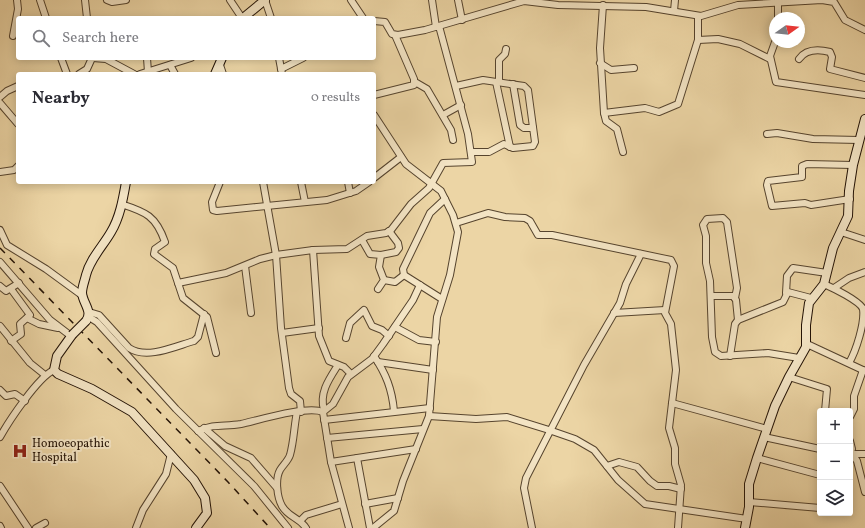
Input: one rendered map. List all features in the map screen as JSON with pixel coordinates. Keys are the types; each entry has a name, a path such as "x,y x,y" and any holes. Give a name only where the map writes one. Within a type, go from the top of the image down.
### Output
{"street":[{"path":"16,16 18,9 17,0"},
{"path":"40,0 45,16"},
{"path":"84,0 87,16"},
{"path":"107,0 110,2 126,0"},
{"path":"230,0 242,16"},
{"path":"245,16 265,0 270,16"},
{"path":"353,0 362,16"},
{"path":"178,284 226,274 276,255 313,250 347,249 367,236 389,231 431,184 443,164 470,163 472,159 471,152 461,105 432,0"},
{"path":"458,0 462,20"},
{"path":"674,11 675,0"},
{"path":"395,35 462,20 521,1 540,1 558,5 646,3 674,11 705,16 733,3 778,3 822,0 834,2 845,20 865,30"},
{"path":"778,3 778,12"},
{"path":"603,5 600,63 604,113 606,121 617,129 623,152"},
{"path":"604,113 645,108 659,112 678,104 698,40 698,16"},
{"path":"12,36 16,18"},
{"path":"376,21 385,22 395,35 415,82 428,89 450,130 453,140"},
{"path":"698,40 718,39 740,44 770,59"},
{"path":"773,48 770,59 774,80 778,83 865,95"},
{"path":"506,49 505,54 499,60 498,82 510,147"},
{"path":"799,59 803,53 808,51 830,52 832,57 830,68 865,78"},
{"path":"62,60 66,72"},
{"path":"83,72 87,70 91,60"},
{"path":"108,60 130,72"},
{"path":"146,60 148,72 185,60"},
{"path":"279,60 281,71 299,60"},
{"path":"216,72 221,62"},
{"path":"221,62 222,72"},
{"path":"600,63 611,70 634,68"},
{"path":"170,65 174,72"},
{"path":"456,86 483,80 524,86 528,90 535,142 533,146 510,147 504,144 489,152 471,152"},
{"path":"376,95 412,86 415,82"},
{"path":"513,84 520,125 524,128 533,128"},
{"path":"0,97 7,91 16,87"},
{"path":"0,103 16,122"},
{"path":"442,115 461,105"},
{"path":"373,528 393,513 429,416 437,317 450,275 458,235 456,223 441,191 420,177 401,157 376,118"},
{"path":"745,528 749,502 749,484 756,458 789,377 807,344 806,325 808,307 811,298 824,284 833,248 848,216 850,199 849,191 853,165 865,119"},
{"path":"767,134 791,134 813,139 859,140"},
{"path":"376,176 401,157"},
{"path":"850,199 811,204 805,203 772,206 767,185 768,181 802,177 802,166 807,164 853,165"},
{"path":"0,172 14,170 16,168"},
{"path":"126,184 121,204 111,232 87,271 82,291 88,317 97,322 166,398 201,429 254,486 288,528"},
{"path":"219,184 212,202 213,210 267,206 334,198 356,191 366,184"},
{"path":"263,184 276,255 282,333 289,388 291,394 300,401 290,456 280,470 277,488 281,505 292,518 300,521 306,528"},
{"path":"301,184 305,202"},
{"path":"348,184 350,193"},
{"path":"404,275 403,266 422,226 430,213 445,199"},
{"path":"121,204 145,212 154,220 165,242 155,249 154,254 173,268 183,298 204,314 209,320 216,352"},
{"path":"456,223 488,213 505,217 526,218 530,221 538,235 552,235 668,259 673,263 673,271 665,310 671,324 676,370 669,428 681,489 678,528"},
{"path":"738,320 735,298 737,288 727,222 723,218 709,218 704,222 711,296 712,337 715,352 719,356 774,353 799,358"},
{"path":"0,230 7,245 46,269 83,296"},
{"path":"362,240 370,254 382,256 396,252 399,248 398,243 389,231"},
{"path":"841,232 865,240"},
{"path":"313,250 320,339 330,362 344,367 351,374"},
{"path":"532,528 524,484 549,430 620,303 628,277 641,254"},
{"path":"382,256 379,267 384,280"},
{"path":"0,262 60,329 71,336"},
{"path":"245,266 251,313"},
{"path":"730,356 735,324 738,320 783,302 786,293 787,276 793,268 827,273"},
{"path":"834,288 849,278 865,272"},
{"path":"384,280 394,282 404,275"},
{"path":"404,275 442,299"},
{"path":"378,289 384,280"},
{"path":"0,286 6,291 18,283"},
{"path":"824,284 834,288 864,310 864,320 859,342 849,363"},
{"path":"201,429 214,425 240,424 299,412 318,410 324,411 333,404 342,385 351,374 376,359 394,327 413,300 420,285"},
{"path":"11,289 30,312 30,315 20,324 20,334 11,341"},
{"path":"786,293 811,298"},
{"path":"711,296 730,295 735,298"},
{"path":"346,338 350,323 364,310 372,326 382,330 389,336"},
{"path":"614,313 665,310"},
{"path":"0,437 10,420 45,375 54,370 57,356 71,336 88,317 99,315 129,348 137,352 142,352 160,351 194,341 198,337 204,314"},
{"path":"27,318 39,324 60,329"},
{"path":"0,327 30,363 45,375"},
{"path":"394,327 418,340 436,342"},
{"path":"282,333 319,328"},
{"path":"807,344 864,370 854,396 853,411"},
{"path":"376,359 433,370"},
{"path":"376,359 389,383 394,411"},
{"path":"338,365 325,386 322,398 331,462 349,528"},
{"path":"54,370 58,374 126,408 171,454 194,480 205,498 207,513 196,528"},
{"path":"789,377 827,389 825,408"},
{"path":"0,390 6,396 15,394 26,401"},
{"path":"672,403 817,448"},
{"path":"324,420 430,408"},
{"path":"429,416 476,419 507,417 549,430 575,439 594,450 640,502 650,505 747,519"},
{"path":"201,429 225,446 250,458 277,488"},
{"path":"327,438 340,435 364,436 424,430"},
{"path":"331,462 416,449"},
{"path":"853,453 865,454"},
{"path":"136,528 143,510 166,474 171,454"},
{"path":"853,456 857,461 865,492"},
{"path":"356,458 370,528"},
{"path":"756,458 817,474"},
{"path":"608,466 619,462 637,467 653,484 657,486 669,486 681,489"},
{"path":"0,486 28,528"},
{"path":"365,504 398,498"},
{"path":"749,502 817,508"},
{"path":"300,521 306,515 342,504"},
{"path":"36,528 45,523"}],"railway":[{"path":"0,248 228,482 270,528"}],"place":[{"name":"Homoeopathic Hospital","path":"20,451"}]}
